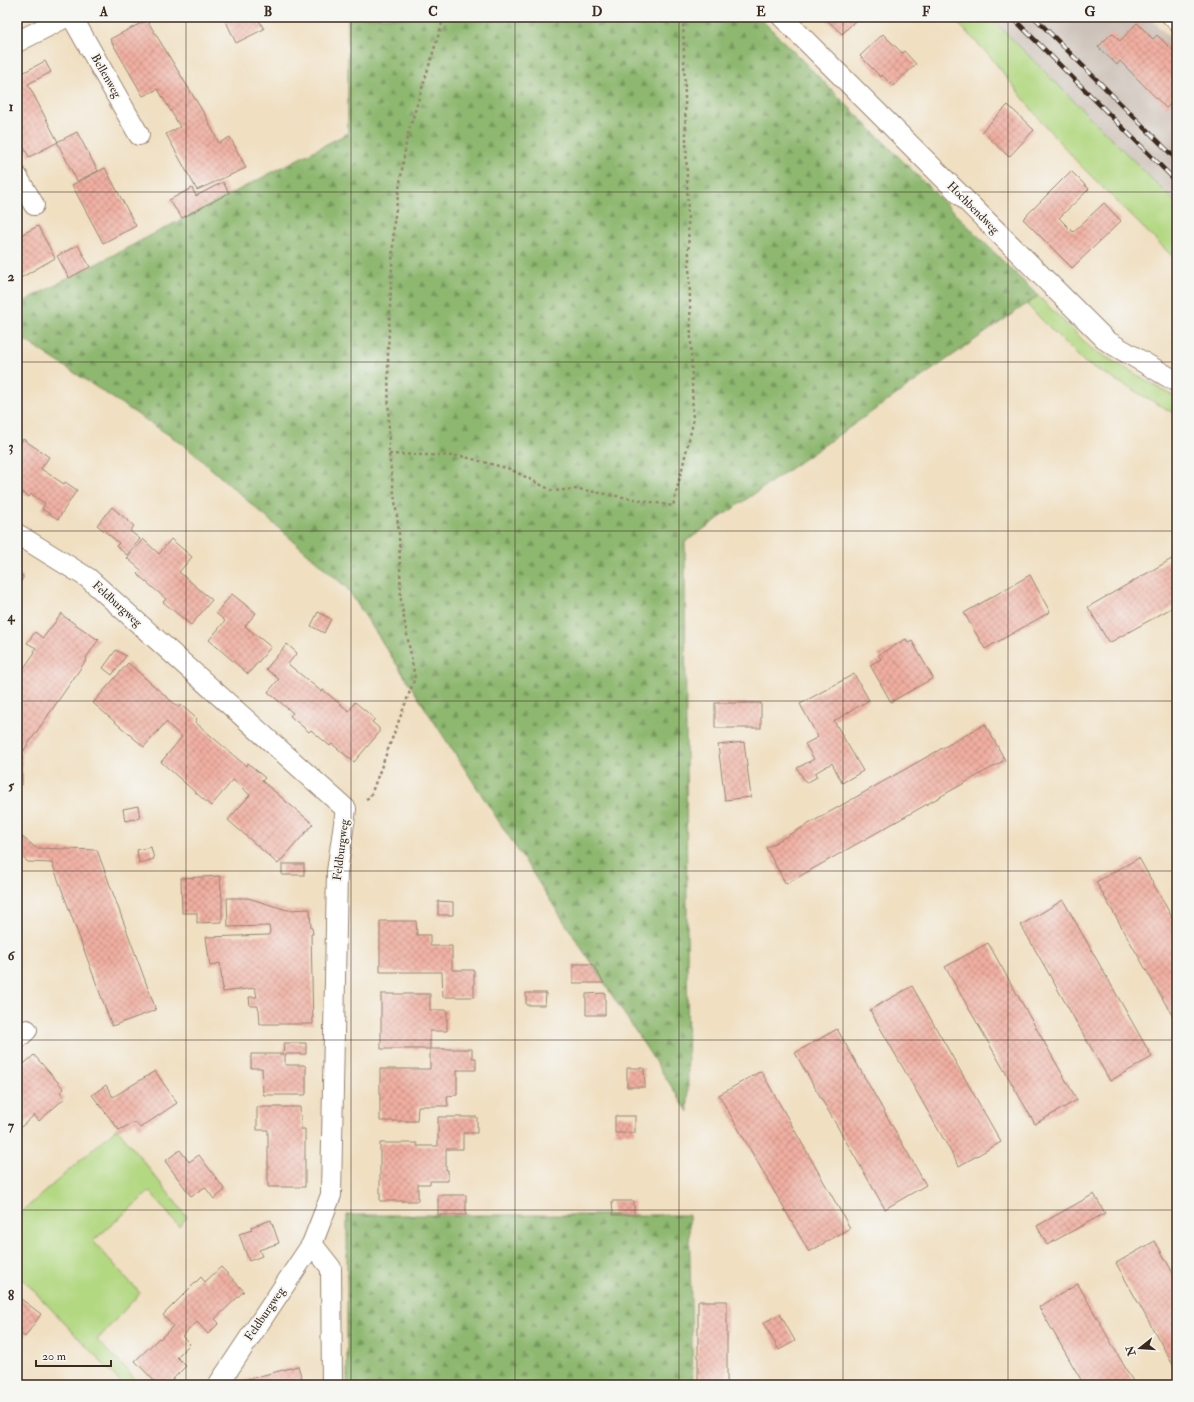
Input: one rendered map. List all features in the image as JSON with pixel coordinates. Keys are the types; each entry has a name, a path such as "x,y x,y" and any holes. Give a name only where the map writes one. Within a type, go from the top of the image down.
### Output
{"street":[{"path":"18,38 66,17"},
{"name":"Bellenweg","path":"72,17 139,136"},
{"name":"Hochbendweg","path":"782,17 1107,341 1177,382"},
{"path":"17,176 34,205"},
{"name":"Feldburgweg","path":"17,534 88,578 346,809 337,872 331,1195 312,1244 218,1385"},
{"path":"312,1244 331,1268 332,1385"}],"lane":[{"path":"1166,17 1177,28"}],"path":[{"path":"346,809 370,797 415,678 402,602 399,532 389,454 388,351 394,222 407,137 444,17"},
{"path":"389,454 461,456 510,469 552,491 578,489 673,506 693,423 683,17"}],"shaded area":[{"path":"990,17 1149,17 1177,45 1177,204"}],"green space":[{"path":"348,17 759,17 1038,296 685,542 688,1112 347,588 184,445 17,335 17,305 348,133"},
{"path":"952,17 990,17 1177,204 1177,261 1079,164 1042,122 989,55"},
{"path":"1038,296 1092,349 1177,398 1177,415 1084,362 1027,305"},
{"path":"117,1128 187,1217 179,1227 150,1191 93,1241 140,1293 97,1340 141,1385 123,1385 17,1273 17,1216"},
{"path":"347,1215 689,1215 693,1385 347,1385"}],"building":[{"path":"224,17 257,17 264,29 236,43"},
{"path":"824,17 859,17 842,34"},
{"path":"147,20 205,115 219,143 230,137 246,168 197,190 166,134 180,127 158,89 143,96 110,39"},
{"path":"1137,23 1153,39 1157,35 1177,55 1177,98 1166,108 1120,61 1117,65 1098,47 1112,33 1120,41"},
{"path":"883,34 902,53 904,51 916,64 893,86 882,75 881,77 860,56"},
{"path":"45,61 51,72 28,84 58,142 29,157 17,134 17,76"},
{"path":"1008,105 1034,130 1009,157 982,131"},
{"path":"77,132 98,171 77,181 57,142"},
{"path":"105,168 136,226 103,243 72,185"},
{"path":"1071,171 1089,189 1059,218 1073,232 1104,203 1121,221 1072,268 1023,219"},
{"path":"223,182 229,193 182,218 169,200 192,188 196,196"},
{"path":"38,226 55,258 17,280 17,237"},
{"path":"78,245 90,267 69,278 57,256"},
{"path":"23,439 49,457 41,469 64,484 65,482 77,490 58,519 42,509 45,503 31,494 29,497 17,489 17,470 21,464 17,462 17,448"},
{"path":"112,507 134,526 130,531 140,539 127,555 116,546 119,543 97,525"},
{"path":"143,539 159,554 171,539 192,557 179,572 212,600 191,625 163,602 166,599 137,574 141,570 127,558"},
{"path":"1177,556 1177,605 1109,643 1088,607"},
{"path":"17,572 23,576 23,578 17,588"},
{"path":"1030,575 1050,612 985,649 964,613"},
{"path":"232,594 256,613 245,626 271,647 248,674 209,640 225,621 216,613"},
{"path":"318,612 331,619 324,633 311,626"},
{"path":"62,613 62,615 99,639 86,658 87,659 22,753 22,785 17,785 17,678 35,652 34,651 36,648 27,643 35,632 43,638"},
{"path":"906,639 908,643 912,641 933,678 891,702 870,665 881,659 878,655"},
{"path":"287,644 297,653 288,664 322,692 323,690 349,711 355,702 375,719 372,722 379,728 379,733 354,762 332,744 330,746 311,730 309,732 290,716 293,713 268,692 279,679 266,669"},
{"path":"116,650 126,656 112,675 103,668"},
{"path":"128,663 178,707 181,705 197,719 195,722 246,766 248,763 265,778 262,781 313,824 278,864 228,820 250,795 233,780 211,806 161,762 182,737 166,722 144,747 93,703"},
{"path":"854,674 869,700 834,721 863,771 842,783 832,763 815,773 817,777 806,783 797,768 814,759 805,744 818,737 800,704"},
{"path":"715,703 761,703 761,728 715,728"},
{"path":"985,724 1005,760 786,884 766,848"},
{"path":"744,742 751,797 725,800 718,745"},
{"path":"138,806 140,818 125,821 123,809"},
{"path":"17,829 21,836 36,848 97,850 156,1010 112,1026 52,863 28,862 17,853"},
{"path":"151,847 154,859 139,863 137,850"},
{"path":"1139,858 1177,926 1177,1024 1096,882"},
{"path":"282,864 304,864 304,875 282,875"},
{"path":"220,876 222,922 197,923 197,913 182,913 181,878"},
{"path":"227,898 248,898 287,910 310,909 311,928 313,934 311,934 313,1024 260,1024 258,1006 250,1006 249,997 257,997 255,988 223,992 220,963 210,966 206,937 269,935 270,931 269,926 228,927"},
{"path":"1063,900 1152,1057 1110,1081 1021,925"},
{"path":"438,901 453,902 453,915 438,915"},
{"path":"380,921 416,921 417,935 430,935 430,946 452,946 452,970 474,970 474,997 443,997 442,972 380,972"},
{"path":"988,943 1077,1100 1035,1124 945,967"},
{"path":"573,964 592,964 604,983 573,983"},
{"path":"912,986 1001,1142 959,1166 870,1010"},
{"path":"526,993 546,993 545,1005 526,1005"},
{"path":"605,993 605,1015 586,1015 586,994"},
{"path":"381,994 430,994 430,1010 447,1010 447,1031 430,1031 430,1049 381,1049"},
{"path":"837,1029 926,1185 885,1209 795,1053"},
{"path":"284,1043 306,1043 306,1054 285,1054 285,1065 304,1065 306,1067 305,1095 264,1095 262,1068 251,1068 251,1054 283,1054"},
{"path":"430,1049 472,1049 472,1058 476,1058 476,1070 457,1070 457,1095 447,1096 448,1106 418,1106 417,1121 380,1121 380,1069 430,1069"},
{"path":"34,1055 64,1089 60,1092 65,1098 39,1121 34,1115 19,1129 17,1126 17,1070"},
{"path":"627,1068 644,1068 645,1087 627,1087"},
{"path":"155,1071 177,1103 140,1128 135,1122 119,1130 92,1095 106,1085 113,1097"},
{"path":"761,1071 850,1228 809,1252 719,1095"},
{"path":"257,1107 300,1107 301,1129 305,1129 305,1187 268,1187 268,1130 257,1130"},
{"path":"615,1116 635,1116 635,1133 615,1133"},
{"path":"438,1117 477,1117 477,1133 463,1133 463,1149 446,1149 446,1170 448,1170 448,1181 430,1181 430,1184 418,1184 418,1201 380,1201 380,1143 417,1143 417,1146 438,1146"},
{"path":"180,1150 189,1162 199,1155 225,1190 214,1199 205,1187 191,1196 165,1161"},
{"path":"1094,1194 1105,1213 1047,1245 1037,1226"},
{"path":"438,1195 466,1195 466,1215 438,1215"},
{"path":"612,1201 634,1201 634,1215 613,1215"},
{"path":"271,1220 279,1243 259,1250 262,1256 249,1261 239,1234 252,1230 251,1227"},
{"path":"1155,1241 1177,1280 1177,1372 1116,1263"},
{"path":"221,1267 244,1291 215,1319 219,1323 208,1334 197,1322 182,1336 190,1344 177,1357 186,1366 167,1385 158,1385 135,1361 173,1326 163,1315 201,1277 205,1282"},
{"path":"1078,1284 1135,1385 1084,1385 1039,1307"},
{"path":"17,1296 41,1314 25,1337 17,1331"},
{"path":"698,1301 727,1301 727,1385 698,1385"},
{"path":"780,1314 795,1341 779,1350 763,1323"},
{"path":"298,1366 304,1385 242,1385 241,1381"}],"railway":[{"path":"1012,17 1177,182"},
{"path":"1034,17 1177,160"}]}
